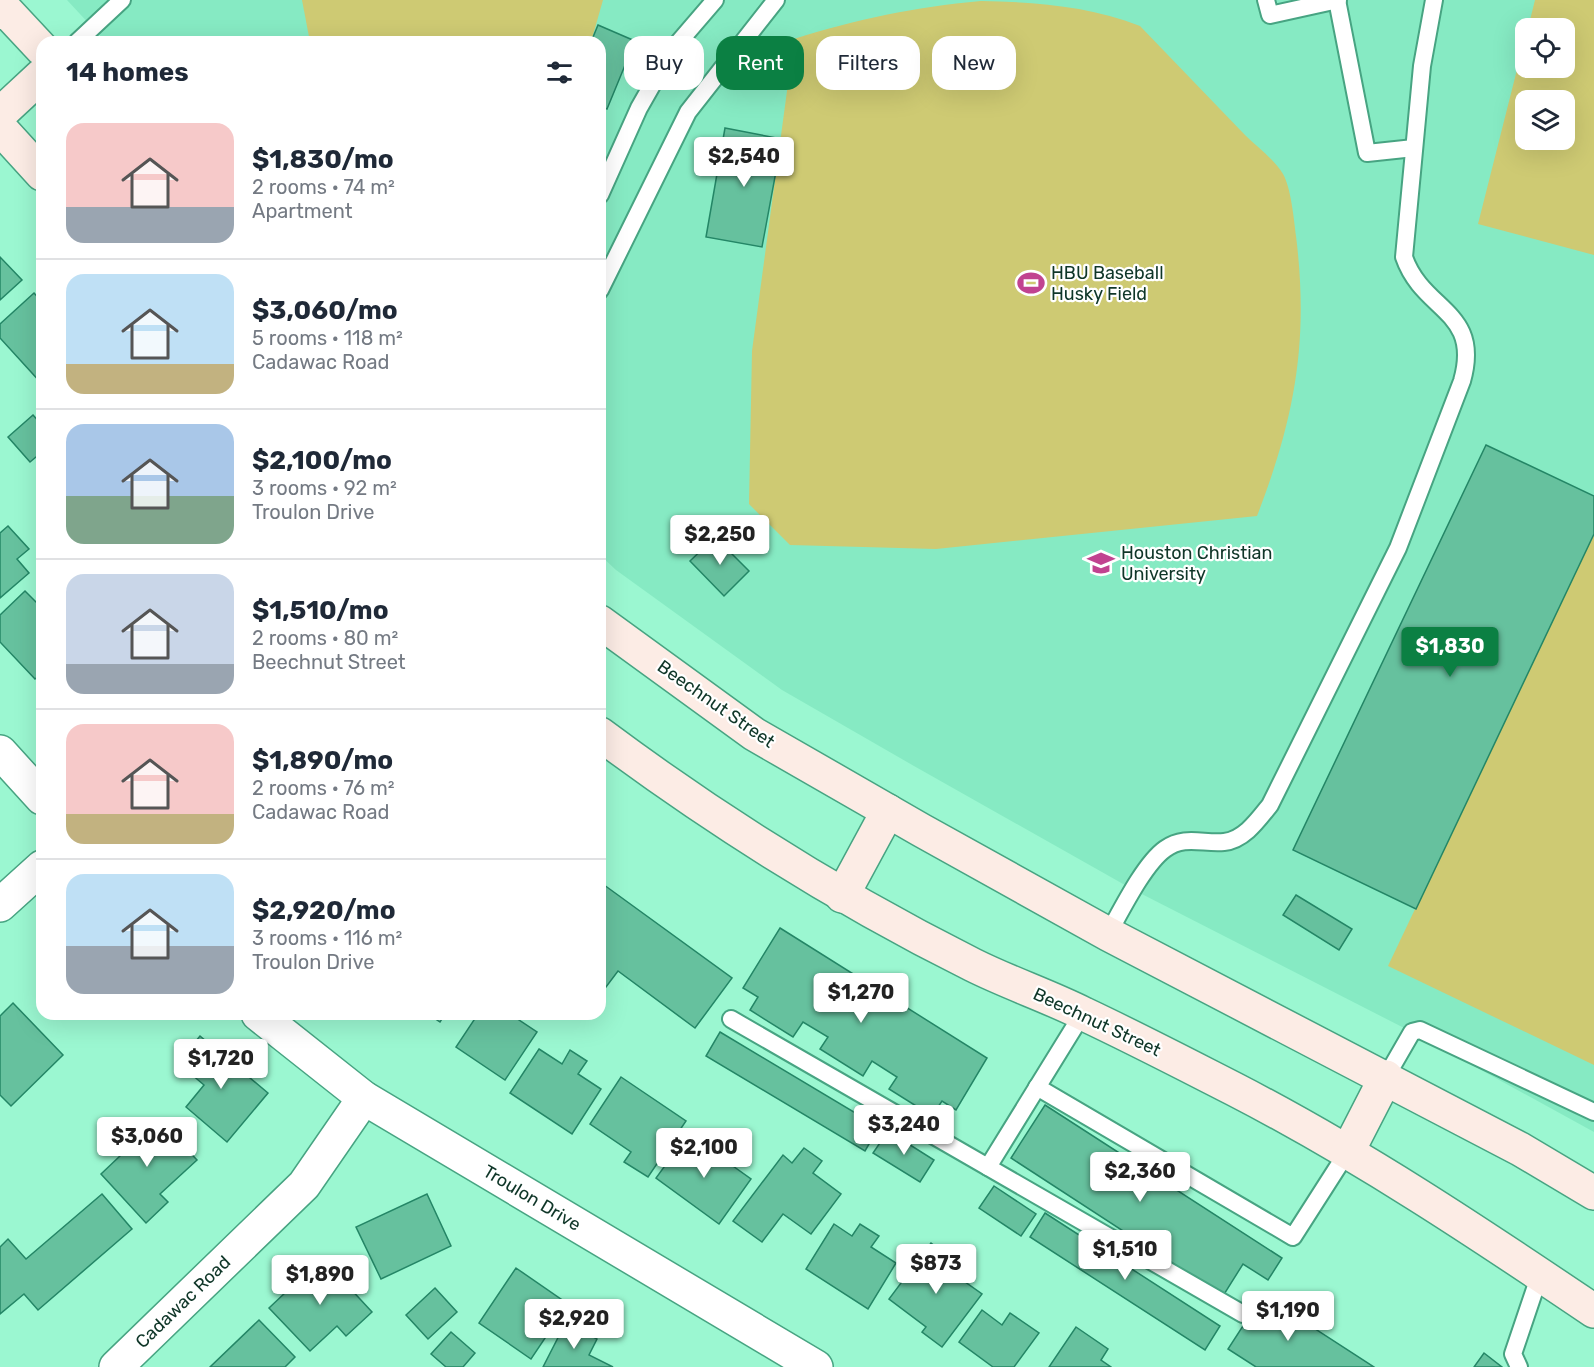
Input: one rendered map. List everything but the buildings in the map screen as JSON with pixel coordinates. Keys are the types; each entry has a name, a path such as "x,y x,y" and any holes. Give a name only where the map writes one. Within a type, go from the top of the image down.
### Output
{"main road":[{"path":"0,4 36,43"},
{"path":"0,114 36,81"},
{"path":"0,129 36,168"},
{"name":"Beechnut Street","path":"606,626 754,734 888,811 1107,934 1386,1077 1520,1149 1594,1193"},
{"name":"Beechnut Street","path":"606,738 738,832 842,896 975,967 1083,1013 1237,1090 1348,1151 1594,1311"},
{"path":"842,896 888,811"},
{"path":"1348,1151 1386,1077"}],"street":[{"path":"0,752 36,791"},
{"path":"0,905 36,872"},
{"name":"Troulon Drive","path":"266,1020 364,1098 816,1367"},
{"name":"Cadawac Road","path":"116,1367 304,1185 364,1098"}],"lane":[{"path":"83,36 122,0"},
{"path":"606,182 639,108 672,50 715,0"},
{"path":"606,278 688,112 776,0"},
{"path":"1266,0 1270,15 1338,0 1366,153 1414,148"},
{"path":"1107,934 1136,884 1164,849 1182,841 1224,842 1239,837 1253,826 1270,805 1398,548 1467,360 1466,339 1456,323 1410,274 1404,257 1422,66 1434,0"},
{"path":"988,1167 1083,1013"},
{"path":"731,1019 1243,1314"},
{"path":"1386,1077 1412,1032 1420,1029 1594,1112"},
{"path":"1037,1087 1293,1237 1348,1151"},
{"path":"1519,1367 1513,1354 1540,1274"}],"shaded area":[{"name":"Houston Christian University","path":"67,0 1594,0 1594,1132 1410,1031 1132,889 782,690 606,561 606,36 100,36"},
{"path":"302,0 603,0 593,36 309,36"},
{"path":"1535,0 1594,0 1594,255 1478,224 1515,78 1575,78 1575,18 1530,18"},
{"name":"HBU Baseball Husky Field","path":"981,1 1062,6 1121,19 1140,26 1280,169 1286,180 1290,196 1296,236 1301,310 1299,345 1296,379 1281,446 1257,516 936,549 790,545 749,504 752,351 787,90 804,90 804,36 841,25 933,7"},
{"path":"1594,532 1594,1065 1388,966"}],"place":[{"name":"HBU Baseball Husky Field","path":"1031,283"},
{"name":"Houston Christian University","path":"1101,563"}]}
